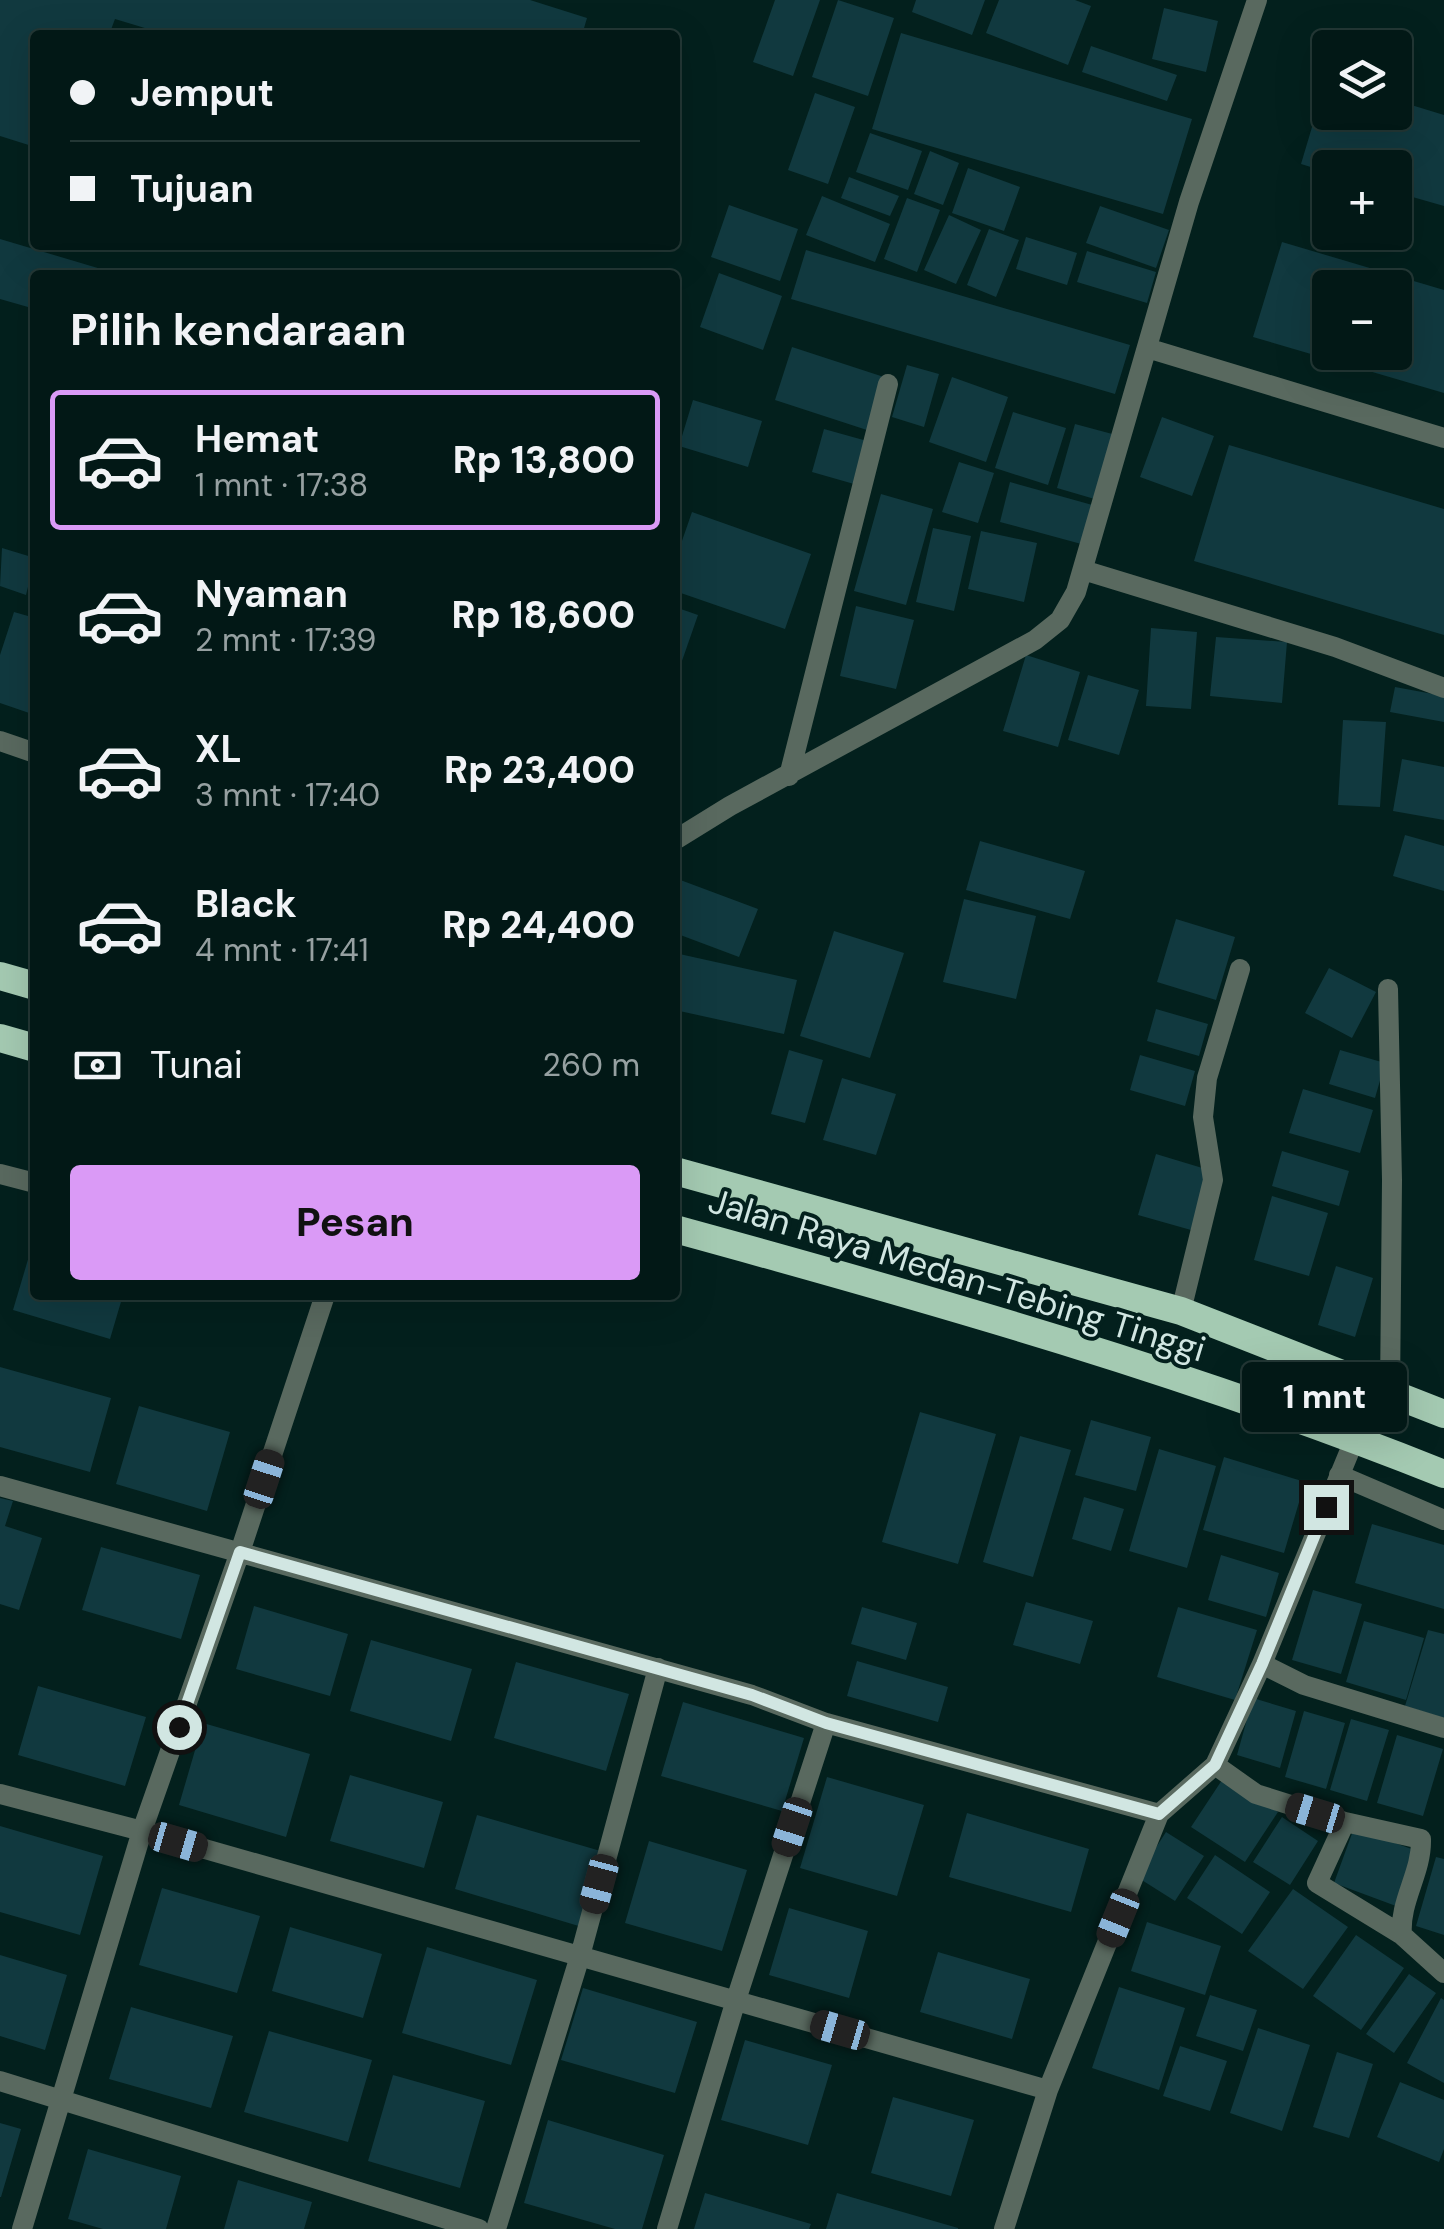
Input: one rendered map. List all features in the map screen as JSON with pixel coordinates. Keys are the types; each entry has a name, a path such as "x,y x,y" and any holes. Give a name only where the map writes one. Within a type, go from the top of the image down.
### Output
{"highway":[{"path":"0,976 30,985"},
{"path":"0,1038 30,1047"},
{"name":"Jalan Raya Medan-Tebing Tinggi","path":"680,1172 1181,1311 1444,1414"},
{"name":"Jalan Raya Medan-Tebing Tinggi","path":"680,1230 1073,1345 1355,1438 1444,1474"}],"street":[{"path":"680,837 1035,640 1060,620 1083,570 1189,202 1257,0"},
{"path":"1147,348 1444,438"},
{"path":"789,776 888,384"},
{"path":"1083,570 1335,647 1444,688"},
{"path":"0,741 30,751"},
{"path":"1181,1311 1213,1180 1204,1117 1207,1078 1240,970"},
{"path":"1388,989 1392,1180 1390,1393"},
{"path":"0,1174 30,1181"},
{"path":"22,2229 142,1832 323,1300"},
{"path":"1004,2229 1048,2090 1159,1814 1215,1765 1262,1664 1355,1438"},
{"path":"1339,1476 1444,1520"},
{"path":"0,1486 658,1668 752,1695 826,1723 1159,1814"},
{"path":"1262,1664 1288,1674 1304,1686 1444,1728"},
{"path":"496,2229 580,1956 658,1668"},
{"path":"666,2229 826,1723"},
{"path":"1215,1765 1256,1794 1344,1822 1421,1839 1422,1857 1400,1918 1402,1935"},
{"path":"0,1794 1048,2090"},
{"path":"1344,1822 1317,1883 1402,1935 1444,1973"},
{"path":"0,2081 479,2229"}],"building":[{"path":"0,0 530,0 587,18 583,30 151,30 115,19 111,30 30,30 30,145 0,136"},
{"path":"775,0 820,0 793,76 753,62"},
{"path":"838,0 894,18 868,96 812,77"},
{"path":"916,0 985,0 972,35 912,12"},
{"path":"999,0 1075,0 1091,6 1068,65 986,33"},
{"path":"1164,8 1218,21 1206,72 1152,59"},
{"path":"901,33 1192,119 1163,214 872,129"},
{"path":"1091,46 1177,75 1167,101 1082,72"},
{"path":"815,93 855,107 828,184 788,170"},
{"path":"1412,105 1444,115 1444,206 1412,197 1412,150 1312,150 1312,167 1301,164 1312,127 1412,130"},
{"path":"870,133 922,151 908,190 856,172"},
{"path":"930,151 959,163 943,205 914,194"},
{"path":"968,168 1020,187 1004,231 952,213"},
{"path":"849,177 899,196 890,216 841,198"},
{"path":"822,196 890,224 875,262 806,235"},
{"path":"907,198 940,210 917,272 884,259"},
{"path":"729,205 798,229 780,281 711,257"},
{"path":"1100,206 1169,230 1156,268 1086,243"},
{"path":"949,215 981,230 956,284 924,270"},
{"path":"989,229 1019,240 996,297 967,285"},
{"path":"1026,237 1077,253 1067,285 1016,269"},
{"path":"0,239 105,270 30,270 30,308 0,299"},
{"path":"1282,242 1376,270 1312,270 1312,354 1253,337"},
{"path":"806,250 1130,345 1115,394 791,299"},
{"path":"1087,251 1156,272 1147,303 1077,282"},
{"path":"719,273 782,296 763,350 700,327"},
{"path":"1412,281 1444,290 1444,393 1366,370 1412,370"},
{"path":"792,347 887,378 870,431 775,400"},
{"path":"907,365 939,374 924,427 892,417"},
{"path":"952,377 1008,397 986,462 929,442"},
{"path":"693,400 762,421 748,467 680,446"},
{"path":"1013,412 1066,428 1048,485 995,468"},
{"path":"1162,417 1214,436 1192,496 1140,477"},
{"path":"1075,424 1116,435 1098,500 1057,488"},
{"path":"824,429 867,441 854,484 812,472"},
{"path":"1229,445 1444,509 1444,635 1194,561"},
{"path":"959,462 994,473 978,523 942,512"},
{"path":"1010,482 1096,506 1085,545 1000,522"},
{"path":"881,494 933,509 906,605 854,591"},
{"path":"692,512 811,554 785,629 680,593 680,547"},
{"path":"933,528 971,536 954,611 916,602"},
{"path":"981,531 1037,543 1024,602 968,589"},
{"path":"2,548 30,556 26,595 0,586"},
{"path":"856,606 914,620 896,689 840,676"},
{"path":"680,609 698,615 680,667"},
{"path":"14,612 30,617 30,713 0,703 0,655"},
{"path":"1151,628 1197,632 1191,709 1146,706"},
{"path":"1216,637 1287,642 1282,703 1210,696"},
{"path":"1026,655 1080,672 1058,747 1003,731"},
{"path":"1088,675 1139,690 1119,755 1068,740"},
{"path":"1395,687 1444,696 1444,722 1390,712"},
{"path":"1343,720 1386,722 1380,807 1338,805"},
{"path":"1402,759 1444,767 1444,820 1393,811"},
{"path":"1405,835 1444,846 1444,891 1393,876"},
{"path":"980,841 1085,871 1070,919 966,890"},
{"path":"680,880 758,909 739,957 680,935"},
{"path":"964,899 1036,916 1016,999 943,982"},
{"path":"1176,919 1235,937 1216,1000 1157,982"},
{"path":"834,931 904,953 870,1058 800,1036"},
{"path":"680,954 797,980 784,1034 680,1011"},
{"path":"1329,968 1376,992 1352,1038 1305,1013"},
{"path":"1156,1009 1208,1024 1199,1056 1147,1041"},
{"path":"789,1050 823,1060 805,1123 771,1114"},
{"path":"1340,1050 1385,1063 1375,1098 1329,1084"},
{"path":"1140,1055 1195,1071 1185,1106 1130,1090"},
{"path":"842,1078 896,1094 876,1155 823,1140"},
{"path":"1303,1089 1373,1110 1360,1153 1289,1133"},
{"path":"1282,1151 1349,1171 1339,1206 1272,1186"},
{"path":"1156,1154 1209,1170 1191,1230 1138,1215"},
{"path":"1272,1196 1328,1213 1309,1276 1254,1260"},
{"path":"30,1253 30,1300 122,1300 110,1339 13,1310"},
{"path":"1336,1266 1373,1278 1355,1337 1318,1325"},
{"path":"0,1367 111,1398 90,1472 0,1447"},
{"path":"139,1406 230,1432 207,1511 116,1484"},
{"path":"920,1412 996,1434 958,1564 882,1542"},
{"path":"1091,1420 1151,1437 1136,1491 1075,1475"},
{"path":"1020,1436 1071,1450 1033,1577 983,1562"},
{"path":"1159,1449 1216,1466 1187,1568 1129,1551"},
{"path":"1224,1457 1305,1482 1284,1553 1203,1530"},
{"path":"1084,1497 1124,1509 1111,1551 1072,1539"},
{"path":"0,1498 13,1501 5,1526 42,1538 19,1610 0,1604"},
{"path":"1372,1524 1444,1545 1444,1609 1355,1583"},
{"path":"101,1547 200,1575 181,1639 82,1610"},
{"path":"1221,1555 1279,1573 1266,1617 1208,1600"},
{"path":"1313,1590 1362,1604 1341,1674 1292,1660"},
{"path":"1026,1602 1093,1621 1080,1664 1013,1645"},
{"path":"254,1606 348,1634 330,1696 236,1669"},
{"path":"862,1607 917,1623 906,1660 851,1644"},
{"path":"1178,1607 1257,1630 1235,1700 1157,1677"},
{"path":"1364,1621 1424,1638 1406,1700 1346,1682"},
{"path":"1428,1630 1444,1634 1444,1718 1405,1706"},
{"path":"371,1640 472,1669 451,1741 350,1711"},
{"path":"857,1661 948,1687 938,1722 847,1696"},
{"path":"516,1662 629,1694 606,1771 494,1738"},
{"path":"38,1686 146,1717 125,1786 18,1755"},
{"path":"1253,1698 1296,1711 1280,1768 1237,1755"},
{"path":"683,1702 804,1738 782,1811 661,1776"},
{"path":"1304,1711 1345,1723 1326,1789 1285,1777"},
{"path":"1351,1719 1389,1730 1367,1801 1330,1790"},
{"path":"203,1723 310,1754 286,1837 179,1805"},
{"path":"1397,1735 1443,1749 1423,1816 1377,1803"},
{"path":"350,1775 443,1802 424,1868 330,1841"},
{"path":"827,1777 924,1805 897,1896 800,1868"},
{"path":"1224,1777 1278,1812 1245,1862 1191,1827"},
{"path":"967,1813 1089,1849 1071,1912 949,1877"},
{"path":"477,1815 604,1852 582,1927 455,1889"},
{"path":"1282,1817 1318,1841 1290,1885 1253,1862"},
{"path":"0,1826 103,1856 80,1935 0,1912"},
{"path":"1354,1828 1417,1851 1396,1906 1334,1883"},
{"path":"1166,1832 1204,1856 1175,1901 1137,1877"},
{"path":"649,1841 747,1870 722,1951 625,1923"},
{"path":"1215,1855 1270,1892 1242,1934 1187,1898"},
{"path":"1436,1857 1444,1859 1444,1935 1416,1926"},
{"path":"162,1888 260,1916 237,1993 139,1965"},
{"path":"1293,1889 1348,1927 1303,1989 1248,1951"},
{"path":"789,1908 868,1931 849,1998 769,1975"},
{"path":"1147,1922 1221,1946 1205,1995 1131,1971"},
{"path":"290,1927 382,1954 363,2018 272,1991"},
{"path":"1356,1935 1404,1968 1361,2030 1313,1996"},
{"path":"427,1947 537,1980 511,2065 402,2033"},
{"path":"938,1952 1030,1979 1012,2039 920,2012"},
{"path":"0,1955 67,1975 45,2050 0,2036"},
{"path":"1409,1974 1436,1993 1394,2053 1366,2034"},
{"path":"1119,1987 1185,2008 1159,2090 1092,2068"},
{"path":"583,1988 697,2022 675,2093 561,2060"},
{"path":"1210,1995 1257,2010 1243,2051 1196,2036"},
{"path":"1441,1998 1444,2000 1444,2083 1407,2063"},
{"path":"131,2007 233,2036 211,2108 109,2079"},
{"path":"1258,2028 1310,2045 1282,2131 1230,2113"},
{"path":"269,2031 372,2060 348,2142 244,2112"},
{"path":"745,2040 832,2065 808,2145 721,2120"},
{"path":"1180,2046 1227,2061 1210,2111 1163,2096"},
{"path":"1337,2052 1373,2064 1349,2138 1313,2127"},
{"path":"393,2075 485,2101 460,2188 368,2161"},
{"path":"1400,2082 1444,2100 1444,2149 1439,2162 1377,2137"},
{"path":"893,2097 974,2120 951,2196 871,2173"},
{"path":"548,2120 664,2155 642,2229 615,2229 524,2203"},
{"path":"0,2123 21,2129 1,2197 0,2197"},
{"path":"88,2149 181,2176 166,2229 103,2229 68,2219"},
{"path":"238,2180 312,2202 304,2229 224,2229"},
{"path":"705,2193 811,2224 809,2229 694,2229"},
{"path":"837,2193 958,2228 958,2229 826,2229"}],"route":[{"path":"179,1727 240,1552 752,1695 826,1723 1159,1814 1215,1765 1262,1664 1326,1507"}]}
